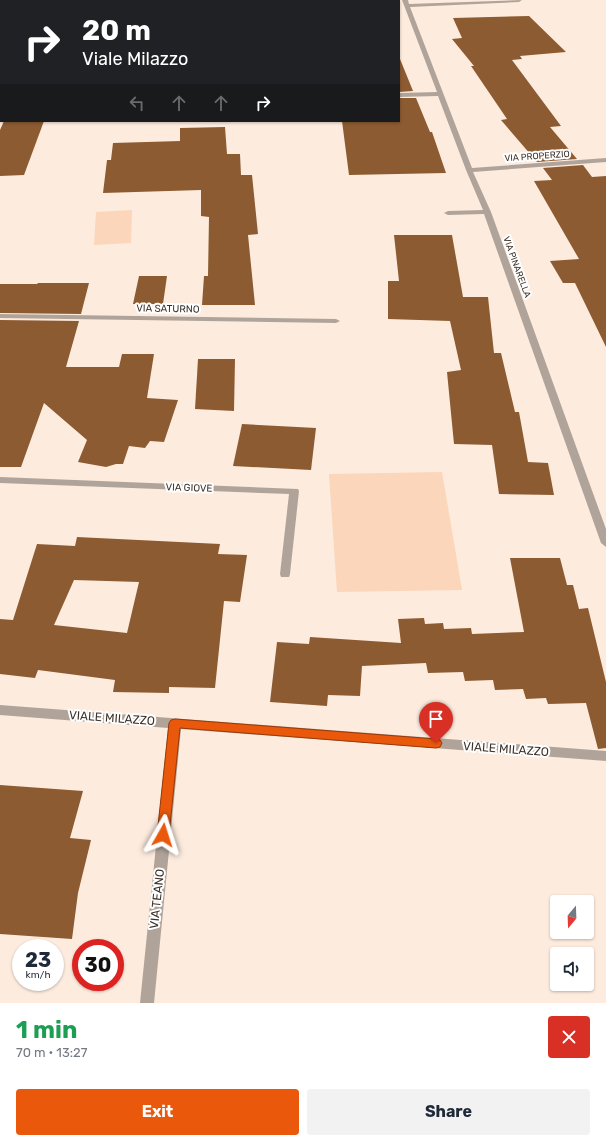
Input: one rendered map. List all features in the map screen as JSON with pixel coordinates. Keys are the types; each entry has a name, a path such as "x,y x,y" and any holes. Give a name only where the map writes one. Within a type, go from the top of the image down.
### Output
{"street":[{"path":"407,3 519,0"},
{"name":"VIA PINARELLA","path":"407,3 469,170 487,212 606,543"},
{"path":"400,95 441,94"},
{"name":"VIA PROPERZIO","path":"469,170 606,160"},
{"path":"448,213 487,212"},
{"name":"VIA SATURNO","path":"0,316 336,321"},
{"name":"VIA GIOVE","path":"0,480 294,491 285,574"},
{"name":"VIALE MILAZZO","path":"0,710 606,756"},
{"name":"VIA TEANO","path":"147,1003 175,723"}],"shaded area":[{"path":"132,210 131,243 94,245 96,212"},
{"path":"442,472 462,590 337,592 329,474"}],"building":[{"path":"529,16 566,52 520,56 522,59 512,60 561,126 550,127 577,159 537,162 501,120 507,119 471,66 474,66 452,39 462,38 453,18"},
{"path":"400,59 413,91 400,92"},
{"path":"400,98 416,98 430,132 432,132 446,173 349,175 342,122 400,122"},
{"path":"4,122 44,122 24,175 0,176 0,130"},
{"path":"225,127 227,154 240,154 241,175 252,175 258,234 248,235 255,305 202,305 204,276 208,276 209,217 201,216 201,190 103,193 107,160 111,160 113,143 180,141 180,128"},
{"path":"583,165 592,177 606,176 606,347 575,283 563,283 550,261 579,259 534,181 552,180 543,168"},
{"path":"394,235 452,235 463,297 488,297 494,353 501,353 515,412 519,412 528,462 548,463 554,495 499,494 492,445 454,444 447,372 461,370 450,321 388,319 388,281 399,281"},
{"path":"139,276 167,276 163,304 133,304"},
{"path":"89,283 81,314 0,313 0,284"},
{"path":"0,320 79,321 66,367 119,367 122,354 154,354 147,398 178,400 164,442 150,441 145,448 129,446 123,464 116,464 106,467 78,462 87,440 44,403 21,467 0,467"},
{"path":"198,359 235,359 234,411 195,409"},
{"path":"242,424 316,428 311,470 233,466"},
{"path":"77,537 220,544 218,554 247,555 240,602 224,601 215,688 169,687 169,693 113,692 115,680 38,670 35,678 0,674 0,619 13,620 37,544 75,546","holes":["74,580 139,582 127,633 54,625"]},
{"path":"510,558 560,558 567,585 573,585 579,609 588,608 606,682 606,748 598,749 586,703 548,704 546,698 526,699 523,689 495,690 493,680 465,681 463,672 428,673 426,663 362,666 360,696 328,695 327,706 270,702 277,642 309,644 310,637 401,643 398,619 424,618 425,624 443,623 444,629 471,628 472,634 524,632"},
{"path":"0,785 83,791 70,838 91,840 78,893 72,939 0,934"}],"route":[{"path":"163,835 175,723 436,743"}]}
